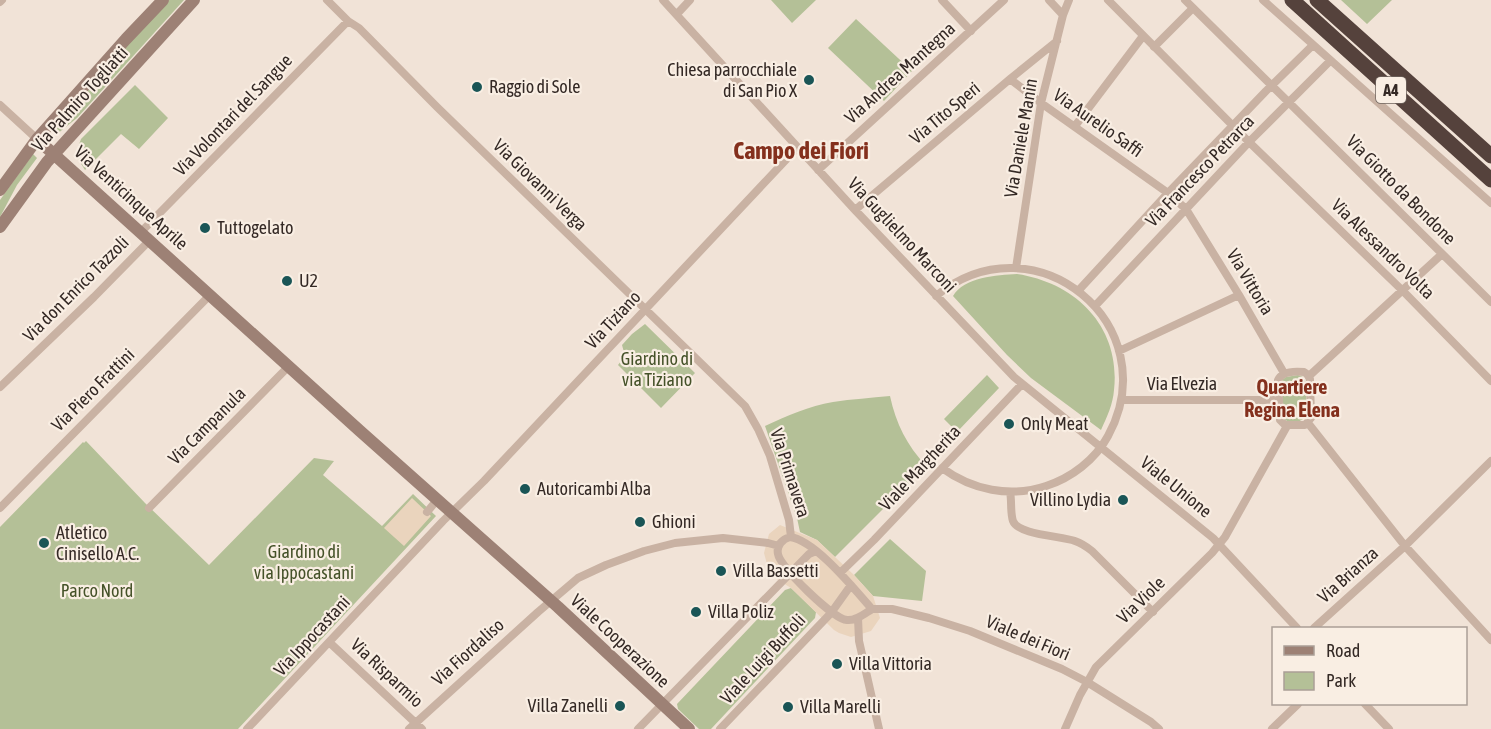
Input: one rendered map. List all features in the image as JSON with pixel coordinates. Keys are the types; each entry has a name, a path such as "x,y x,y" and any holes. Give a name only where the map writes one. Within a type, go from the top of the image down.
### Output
{"highway":[{"name":"A4","path":"1292,0 1491,180"},
{"name":"A4","path":"1317,0 1491,156"}],"street":[{"name":"Via Palmiro Togliatti","path":"0,190 37,139 163,0"},
{"name":"Via Palmiro Togliatti","path":"0,227 54,153 194,0"},
{"name":"Via Giovanni Verga","path":"327,0 348,21 359,28 430,100 732,392"},
{"name":"Via Guglielmo Marconi","path":"663,0 797,148 1022,384"},
{"path":"676,14 690,0"},
{"path":"942,0 971,31"},
{"name":"Via Andrea Mantegna","path":"818,170 1004,0"},
{"path":"1049,0 1063,15"},
{"name":"Via Daniele Manin","path":"1016,268 1041,103 1063,15 1069,0"},
{"name":"Via Alessandro Volta","path":"1108,0 1491,381"},
{"name":"Via Giotto da Bondone","path":"1185,0 1491,302"},
{"path":"1263,0 1491,203"},
{"path":"1154,47 1193,8"},
{"name":"Via Volontari del Sangue","path":"146,236 348,21"},
{"path":"1075,126 1143,36"},
{"name":"Via Tito Speri","path":"855,210 1057,41"},
{"name":"Via Francesco Petrarca","path":"1078,291 1168,193 1313,45"},
{"name":"Via Francesco Petrarca","path":"1095,306 1249,142 1330,61"},
{"name":"Via Aurelio Saffi","path":"1010,79 1168,193 1186,209"},
{"name":"Via Venticinque Aprile","path":"0,105 437,500"},
{"name":"Via Tiziano","path":"451,512 484,481 797,148"},
{"name":"Via Vittoria","path":"1186,209 1284,373"},
{"name":"Via don Enrico Tazzoli","path":"0,387 94,297 146,236"},
{"path":"1309,376 1442,254"},
{"path":"936,296 953,284 991,270 1028,269 1050,275 1078,291 1095,306 1108,325 1119,351 1123,376 1121,400 1115,421 1101,446 1083,466 1064,479 1039,489 997,491 974,486 942,468"},
{"name":"Via Piero Frattini","path":"0,508 210,295"},
{"path":"1119,351 1239,295"},
{"name":"Via Campanula","path":"149,508 289,366"},
{"path":"1301,372 1309,376 1311,415 1308,423 1287,426 1282,424 1279,377 1284,373 1301,372"},
{"name":"Viale Unione","path":"1022,384 1220,544 1296,627"},
{"name":"Viale Margherita","path":"840,573 1022,384"},
{"name":"Via Primavera","path":"732,392 745,406 770,456 795,538"},
{"name":"Via Elvezia","path":"1121,400 1279,400"},
{"path":"1308,423 1405,546 1491,640"},
{"name":"Via Viole","path":"1065,729 1096,667 1220,544 1287,426"},
{"name":"Via Brianza","path":"1315,627 1405,546 1491,461"},
{"path":"1010,492 1016,526 1024,530 1075,540 1092,550 1152,612"},
{"path":"427,512 437,500"},
{"name":"Viale Cooperazione","path":"437,500 689,729"},
{"name":"Via Ippocastani","path":"247,729 451,512"},
{"name":"Via Fiordaliso","path":"415,727 540,610 578,578 634,554 696,540 723,538 766,542 779,546"},
{"path":"795,538 816,551 840,573 872,609 858,618 847,620 831,613 780,558 778,551 783,540 795,538"},
{"path":"638,729 809,554 816,551"},
{"name":"Viale Luigi Buffoli","path":"720,729 831,613 851,585"},
{"name":"Viale dei Fiori","path":"872,609 892,609 970,631 1062,669 1087,682 1160,729"},
{"path":"858,618 859,641 879,729"},
{"name":"Via Risparmio","path":"329,642 415,727"},
{"path":"1272,729 1297,705"},
{"path":"1366,705 1389,729"}],"green space":[{"path":"169,0 184,0 77,118 57,134 54,130 83,96 90,84"},
{"path":"771,0 816,0 792,23"},
{"path":"1341,0 1392,0 1367,24"},
{"path":"856,19 912,71 884,101 828,48"},
{"path":"135,85 168,118 139,149 121,134 85,170 76,153 81,139"},
{"path":"33,154 37,158 17,185 0,217 0,200"},
{"path":"1017,274 1039,279 1076,298 1091,312 1102,328 1110,347 1114,368 1114,390 1101,430 1031,378 953,296 973,281 991,276"},
{"name":"Giardino di via Tiziano","path":"645,324 695,373 661,408 618,365 625,356 622,345"},
{"path":"987,375 999,388 957,432 944,419"},
{"path":"1298,375 1306,382 1307,414 1300,421 1290,422 1283,419 1282,380"},
{"path":"890,396 903,434 926,466 835,557 817,540 800,532 765,426 824,404"},
{"path":"86,441 209,565 314,458 334,461 323,475 382,526 413,494 436,516 238,729 0,729 0,527"},
{"path":"890,539 926,571 922,601 873,596 854,575"},
{"path":"791,588 816,612 815,618 711,729 699,729 678,709 677,704 785,590"}],"shaded area":[{"path":"412,498 431,516 404,546 384,528"},
{"path":"780,525 817,540 873,596 880,618 871,631 851,637 839,633 791,588 770,575 764,553 769,534"}],"place":[{"name":"Chiesa parrocchiale di San Pio X","path":"809,80"},
{"name":"Raggio di Sole","path":"477,87"},
{"name":"Tuttogelato","path":"205,228"},
{"name":"U2","path":"287,281"},
{"name":"Only Meat","path":"1009,424"},
{"name":"Autoricambi Alba","path":"525,489"},
{"name":"Villino Lydia","path":"1123,500"},
{"name":"Ghioni","path":"640,522"},
{"name":"Atletico Cinisello A.C.","path":"44,543"},
{"name":"Villa Bassetti","path":"721,571"},
{"name":"Villa Poliz","path":"696,612"},
{"name":"Villa Vittoria","path":"837,664"},
{"name":"Villa Zanelli","path":"620,706"},
{"name":"Villa Marelli","path":"788,707"}],"district":[{"name":"Campo dei Fiori","path":"801,151"},
{"name":"Quartiere Regina Elena","path":"1292,398"}],"park label":[{"name":"Giardino di via Ippocastani","path":"304,562"},
{"name":"Parco Nord","path":"97,591"}]}
